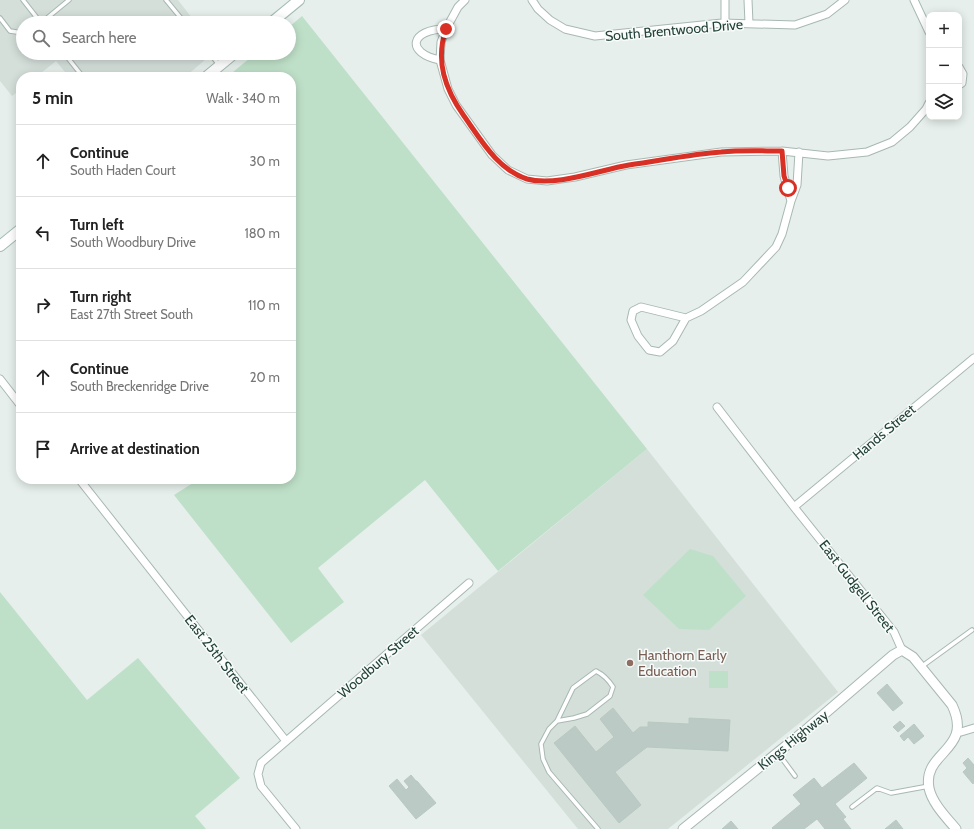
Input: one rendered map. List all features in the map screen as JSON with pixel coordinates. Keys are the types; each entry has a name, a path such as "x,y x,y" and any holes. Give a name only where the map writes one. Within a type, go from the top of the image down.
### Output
{"main road":[{"path":"280,16 299,0"},
{"path":"212,72 227,60"},
{"path":"0,246 16,233"}],"street":[{"path":"465,0 458,7 441,42 440,60 448,89 456,104 488,148 508,170 528,179 547,181 575,177 626,166 721,152 782,151 828,156 867,152 892,142 910,127 926,109"},
{"name":"South Brentwood Drive","path":"532,0 538,9 550,20 565,29 595,36 725,23 795,25 826,14 845,0"},
{"path":"725,0 725,23"},
{"path":"748,0 748,23"},
{"path":"914,0 926,26"},
{"path":"440,60 430,58 422,52 416,46 416,41 418,36 424,33 437,29 446,29"},
{"path":"962,72 962,83"},
{"path":"782,151 784,176 791,201"},
{"path":"686,318 641,307 634,311 630,320 638,336 649,350 660,352 673,341 686,318 702,311 743,282 776,247 782,234 797,185 799,152"},
{"name":"Hands Street","path":"794,507 974,358"},
{"path":"0,379 16,400"},
{"name":"East Gudgell Street","path":"717,407 794,507 894,632 902,650 913,657 955,711 960,724 960,732"},
{"name":"East 25th Street","path":"83,484 286,741"},
{"name":"Woodbury Street","path":"286,741 469,583"},
{"name":"Kings Highway","path":"683,829 902,650"},
{"path":"956,829 933,798 929,786 929,776 936,762 957,742 960,732 974,728"},
{"path":"286,741 261,763 258,774 261,786 296,829"}],"lane":[{"path":"23,0 36,16"},
{"path":"50,16 69,0"},
{"path":"166,0 179,16"},
{"path":"0,18 10,31 16,32"},
{"path":"70,60 79,72"},
{"path":"215,60 220,66"},
{"path":"921,667 972,630"},
{"path":"557,721 587,714 610,696 613,687 603,675 596,671 573,688 557,721 549,729 541,744 543,759 549,772 598,829"},
{"path":"777,753 795,776"},
{"path":"852,808 877,788 891,793 904,792 929,786"}],"shaded area":[{"path":"0,0 178,0 191,16 16,16 16,60 205,60 191,72 65,72 56,61 42,72 16,72 16,93 12,96 0,81"},
{"name":"Hanthorn Early Education","path":"647,449 838,692 668,829 578,829 421,635"}],"green space":[{"path":"302,16 647,449 498,571 425,480 318,568 344,602 291,643 174,495 191,484 296,484 296,72 233,72 248,60 296,60 296,21"},
{"path":"690,549 713,556 746,596 709,630 679,629 643,595"},
{"path":"0,592 87,700 138,658 240,778 195,816 206,829 0,829"},
{"path":"709,671 728,671 728,688 709,688"}],"building":[{"path":"887,684 903,703 893,711 877,693"},
{"path":"613,708 633,733 640,727 648,727 648,722 689,724 689,718 730,720 728,751 647,747 615,772 641,805 619,823 554,743 575,726 596,752 614,737 600,719"},
{"path":"900,721 905,726 898,732 893,727"},
{"path":"914,724 924,736 914,744 908,737 904,741 900,736"},
{"path":"968,758 974,765 973,784 963,772 967,768 963,763"},
{"path":"854,763 867,778 835,804 846,817 843,819 851,829 825,829 817,819 804,829 772,828 801,804 793,795 814,778 822,788"},
{"path":"411,775 436,803 416,819 389,786 397,779 406,790 409,787 404,781"},
{"path":"896,820 903,829 885,829"},
{"path":"731,821 738,829 722,829"}],"place":[{"name":"Hanthorn Early Education","path":"630,663"}],"route":[{"path":"446,29 441,42 440,60 448,89 456,104 492,154 508,170 528,179 547,181 575,177 626,166 721,152 782,151 784,176 788,188"}]}
